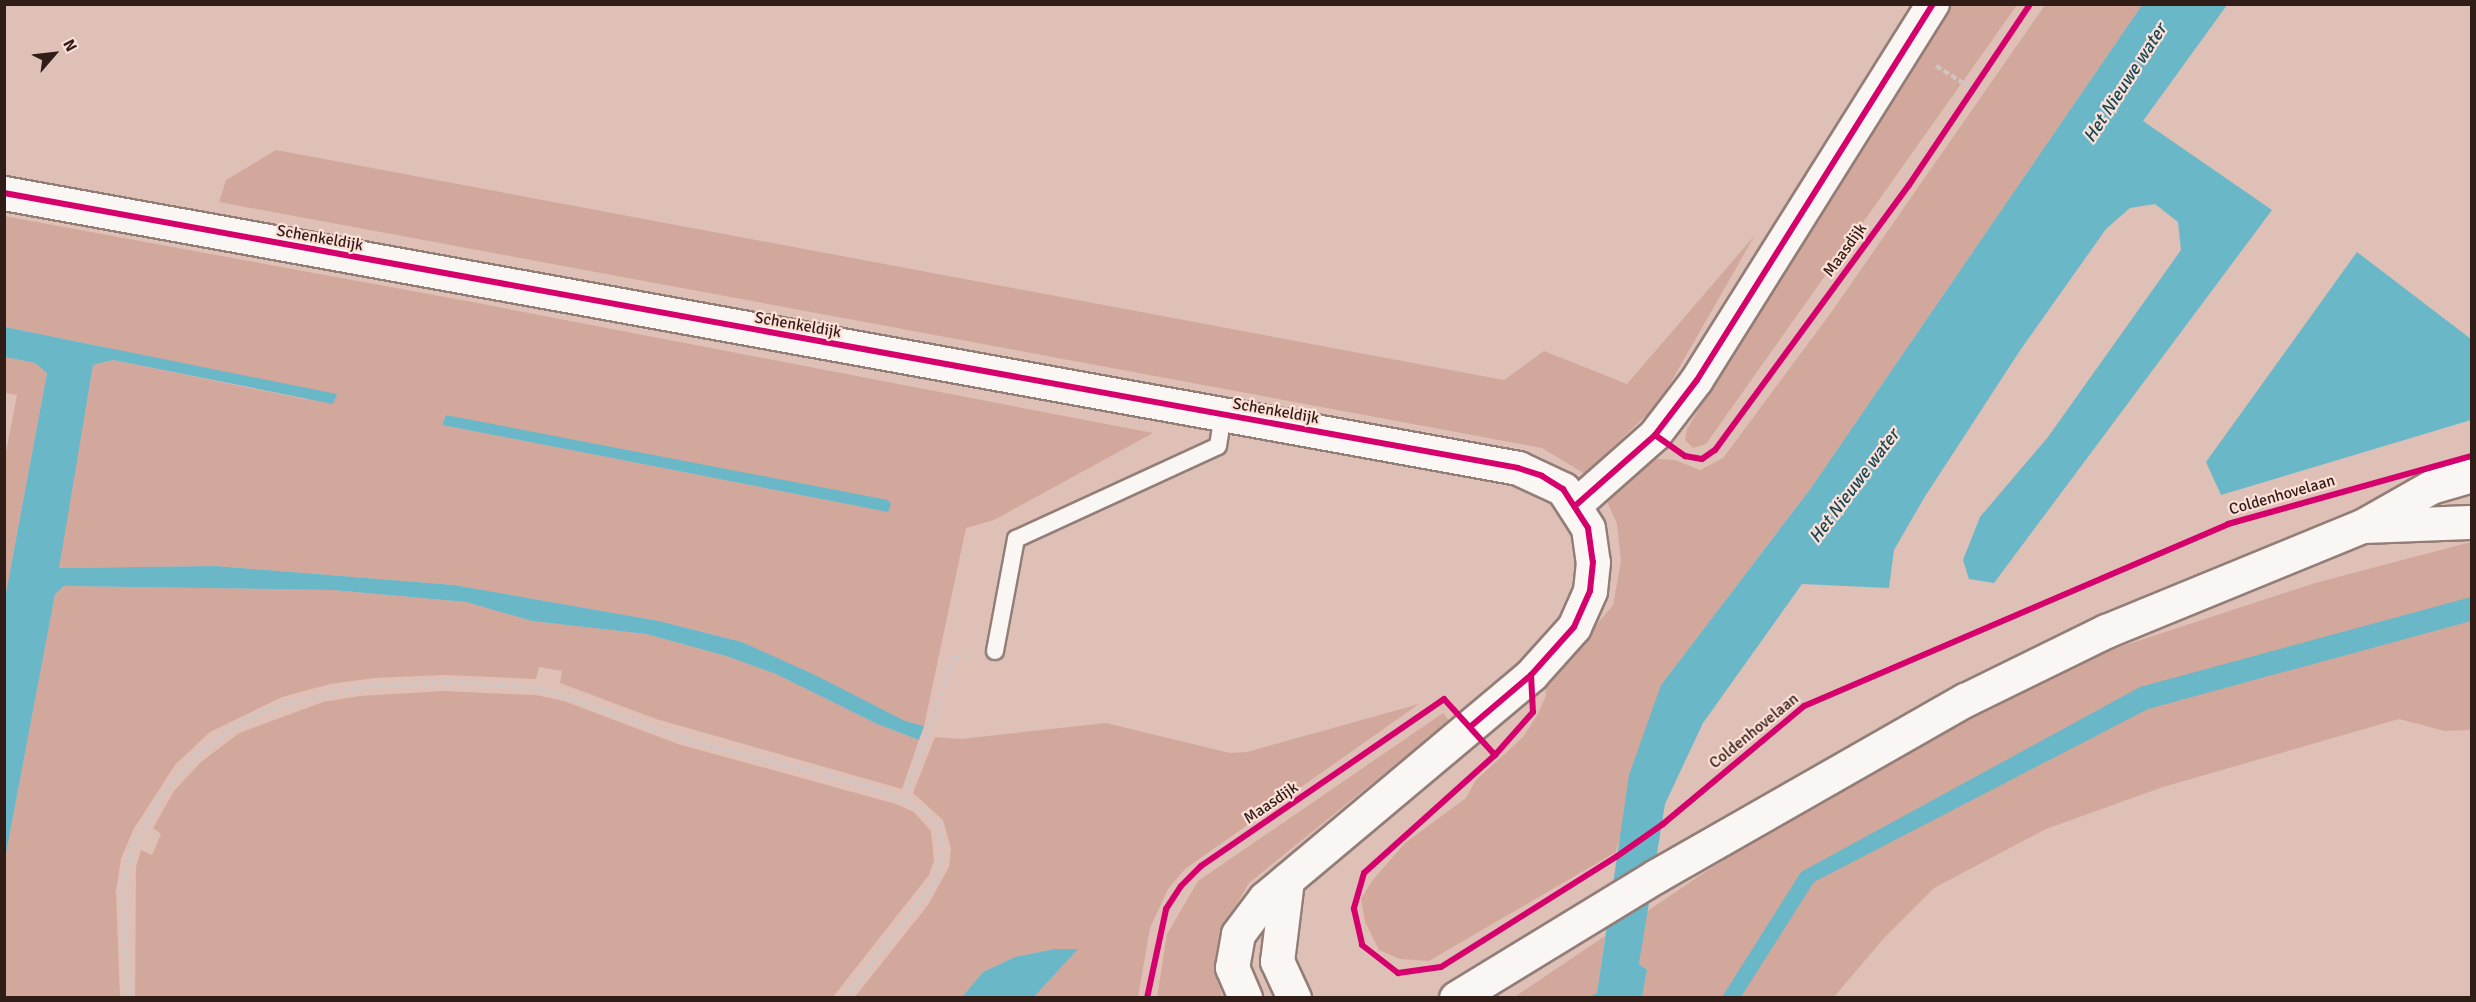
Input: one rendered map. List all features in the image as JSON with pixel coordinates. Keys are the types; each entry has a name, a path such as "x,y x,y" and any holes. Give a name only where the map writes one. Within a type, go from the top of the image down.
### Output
{"street":[{"path":"1245,998 1232,967 1238,934 1265,898 1531,675 1574,627 1590,591 1593,562 1588,528 1576,505 1655,435 1698,380 1933,4"},
{"name":"Schenkeldijk","path":"4,194 1518,468 1563,489 1576,505"},
{"path":"1456,998 1656,876 1965,699 2106,631 2362,526 2431,487 2472,475"},
{"path":"2362,526 2472,522"},
{"path":"1287,880 1277,961 1294,998"}],"lane":[{"path":"995,651 1016,539 1218,446 1223,416"}],"path":[{"path":"1966,99 1979,80"},
{"path":"904,798 954,658 995,651"},
{"path":"129,998 123,889 130,856 150,815 181,771 215,738 245,720 290,703 382,686 448,682 540,688 688,740 876,788 904,798 924,810 937,824 943,842 942,862 936,880 844,998"}],"shaded area":[{"path":"1950,5 2017,5 1706,444 1693,448 1685,440 1687,429 1803,232"},
{"path":"2045,5 2142,5 1811,488 1661,685 1616,852 1429,961 1400,959 1379,950 1365,922 1361,899 1372,881 1405,843 1466,798 1476,780 1523,737 1538,714 1546,695 1545,686 1613,605 1621,561 1617,524 1607,501 1616,483 1646,458 1675,460 1700,470 1723,458 1830,314"},
{"path":"276,150 1504,380 1544,351 1627,384 1755,235 1659,403 1585,474 1542,448 219,202 226,180"},
{"path":"4,216 467,301 1153,433 994,520 966,528 924,726 905,721 742,642 659,621 454,585 215,566 58,568 93,365 113,360 314,401 100,346 5,327","holes":["446,415 888,512 442,425"]},
{"path":"5,357 35,363 47,373 5,598 5,457 17,395 5,393"},
{"path":"2471,542 2471,730 2445,731 2399,719 2163,787 2046,829 1934,888 1884,938 1834,997 1642,997 1647,970 1639,964 1646,912 1711,868 1886,762 2104,652 2315,583"},
{"path":"64,586 333,590 466,602 532,621 646,634 726,656 776,674 877,724 919,740 902,789 656,719 560,683 562,671 539,667 536,679 444,675 375,678 330,684 282,697 210,732 175,765 133,830 121,859 116,891 120,997 5,998 5,859 55,593"},
{"path":"443,691 536,695 564,701 678,744 896,804 914,812 931,831 934,861 929,875 833,997 135,997 136,867 141,850 152,855 161,834 153,828 174,791 201,762 239,733 323,702 360,696"},
{"path":"1419,704 1185,869 1168,889 1150,928 1138,997 1034,997 1077,950 1054,949 1015,957 983,972 962,997 854,998 928,905 949,867 951,849 943,820 913,793 935,737 960,739 1106,723 1230,753 1247,752"},
{"path":"1443,713 1451,723 1424,748 1406,756 1249,883 1221,931 1216,967 1222,997 1157,998 1167,934 1198,881"},
{"path":"1605,936 1597,993 1586,998 1513,998"}],"water":[{"name":"Het Nieuwe water","path":"2142,5 2227,5 2143,121 2272,210 1994,583 1969,579 1963,560 1980,517 2048,437 2181,250 2178,222 2155,204 2130,208 2106,229 2021,349 1924,498 1894,550 1889,588 1802,584 1703,723 1665,804 1639,964 1647,970 1642,997 1586,998 1597,993 1629,775 1661,685 1811,488"},
{"path":"2357,252 2471,339 2471,420 2221,495 2206,462"},
{"path":"5,327 337,394 333,404 113,360 93,365 59,568 215,566 454,585 659,621 742,642 815,675 905,721 924,726 919,740 877,724 776,674 726,656 646,634 532,621 466,602 333,590 64,586 55,594 5,859 5,598 47,373 35,363 5,357"},
{"path":"446,415 888,500 891,504 888,512 442,425"},
{"path":"2471,597 2471,621 2148,709 1814,882 1741,997 1722,997 1801,872 2140,687"},
{"path":"1054,949 1078,949 1034,997 962,997 983,972 1015,957"}],"cycle path":[{"path":"1576,505 1655,435 1697,380 1933,4"},
{"name":"Maasdijk","path":"1655,435 1685,456 1702,459 1715,450 1909,185 2030,4"},
{"path":"4,193 1518,468 1542,476 1563,489 1588,528 1593,562 1590,591 1574,627 1531,675 1471,726"},
{"name":"Coldenhovelaan","path":"1531,675 1533,712 1495,755 1364,873 1354,909 1362,945 1398,973 1441,967 1616,857 1663,824 1804,706 2228,524 2472,456"},
{"name":"Maasdijk","path":"1147,998 1166,909 1181,886 1201,866 1444,699 1495,755"}]}
